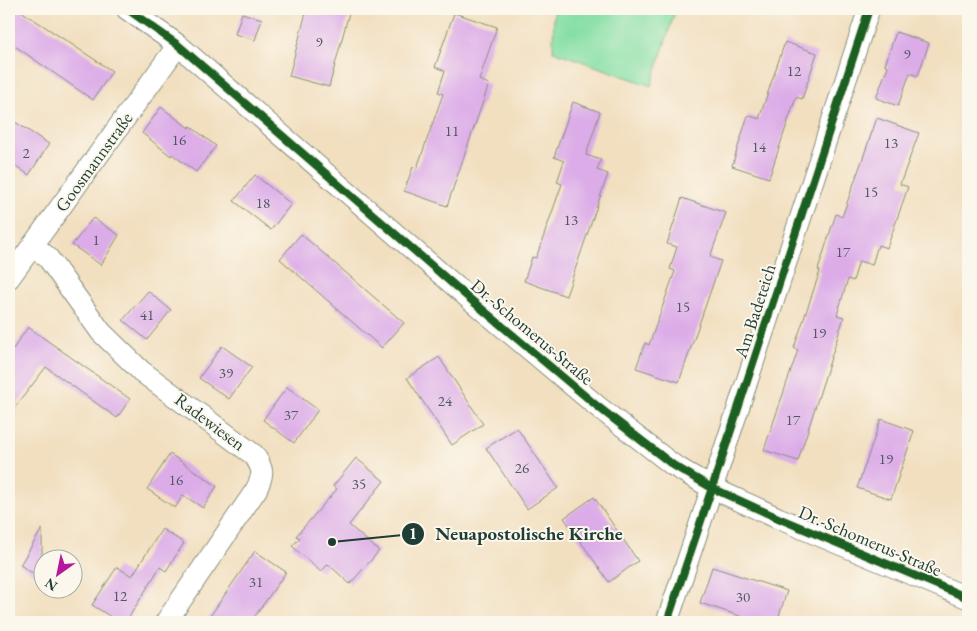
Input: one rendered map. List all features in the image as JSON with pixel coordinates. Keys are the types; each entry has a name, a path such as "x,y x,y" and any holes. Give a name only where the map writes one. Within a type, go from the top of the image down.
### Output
{"street":[{"name":"Dr.-Schomerus-Straße","path":"127,9 178,46 470,299 597,406 673,465 712,488 778,518 968,598"},
{"name":"Am Badeteich","path":"667,622 869,9"},
{"name":"Goosmannstraße","path":"9,278 178,46"},
{"name":"Radewiesen","path":"33,245 48,258 101,332 134,364 254,455 261,467 262,477 256,490 166,622"}],"green space":[{"path":"554,9 676,9 651,86 553,51"}],"building":[{"path":"9,9 18,9 112,71 93,100 9,42"},
{"path":"307,9 350,9 329,87 289,76"},
{"path":"242,13 262,19 255,40 235,34"},
{"path":"454,13 497,27 479,80 489,84 447,206 404,191 413,167 417,168 443,94 438,92 445,71 435,67"},
{"path":"896,32 929,43 918,76 910,73 898,106 876,98 888,66 885,65"},
{"path":"785,42 817,53 802,99 796,97 769,178 732,166 748,115 759,119"},
{"path":"573,102 600,112 586,155 601,160 597,170 608,174 566,296 524,281 532,257 536,258 562,184 557,182 564,161 554,157"},
{"path":"161,107 216,146 196,172 172,154 171,156 142,133"},
{"path":"9,118 49,144 29,175 9,161"},
{"path":"877,118 919,133 900,184 908,187 887,248 878,245 872,265 859,261 853,281 848,279 837,315 844,317 798,461 764,450 798,350 794,348 820,271 818,270 836,214 842,217"},
{"path":"255,175 291,204 271,230 234,201"},
{"path":"682,198 726,213 710,257 721,261 679,382 636,368 645,343 649,345 675,271 670,269 677,247 667,244"},
{"path":"93,218 119,235 101,265 72,245"},
{"path":"301,234 404,323 382,348 280,259"},
{"path":"148,291 171,310 147,340 123,320"},
{"path":"28,327 130,399 117,418 46,367 9,415 9,355"},
{"path":"222,346 252,367 229,399 199,378"},
{"path":"439,357 483,424 452,445 407,378"},
{"path":"287,387 318,410 294,443 263,420"},
{"path":"881,419 914,431 891,499 857,488"},
{"path":"517,428 558,488 527,509 486,448"},
{"path":"170,454 217,486 203,508 183,495 175,508 147,489"},
{"path":"356,458 384,481 349,525 379,551 350,584 328,564 321,572 292,546 300,538 296,536 337,489 333,486"},
{"path":"594,497 638,561 609,582 564,518"},
{"path":"42,529 42,548 32,548 32,573 20,565"},
{"path":"162,529 184,543 166,571 160,567 126,622 119,622 92,605 117,567 132,576"},
{"path":"255,551 286,572 251,622 206,622"},
{"path":"712,567 787,591 777,622 758,622 700,603"}],"cycle path":[{"path":"127,9 178,45 470,299 597,406 673,465 712,488 778,518 968,598"},
{"path":"667,622 869,9"}],"place":[{"name":"Neuapostolische Kirche","path":"332,542"}]}
